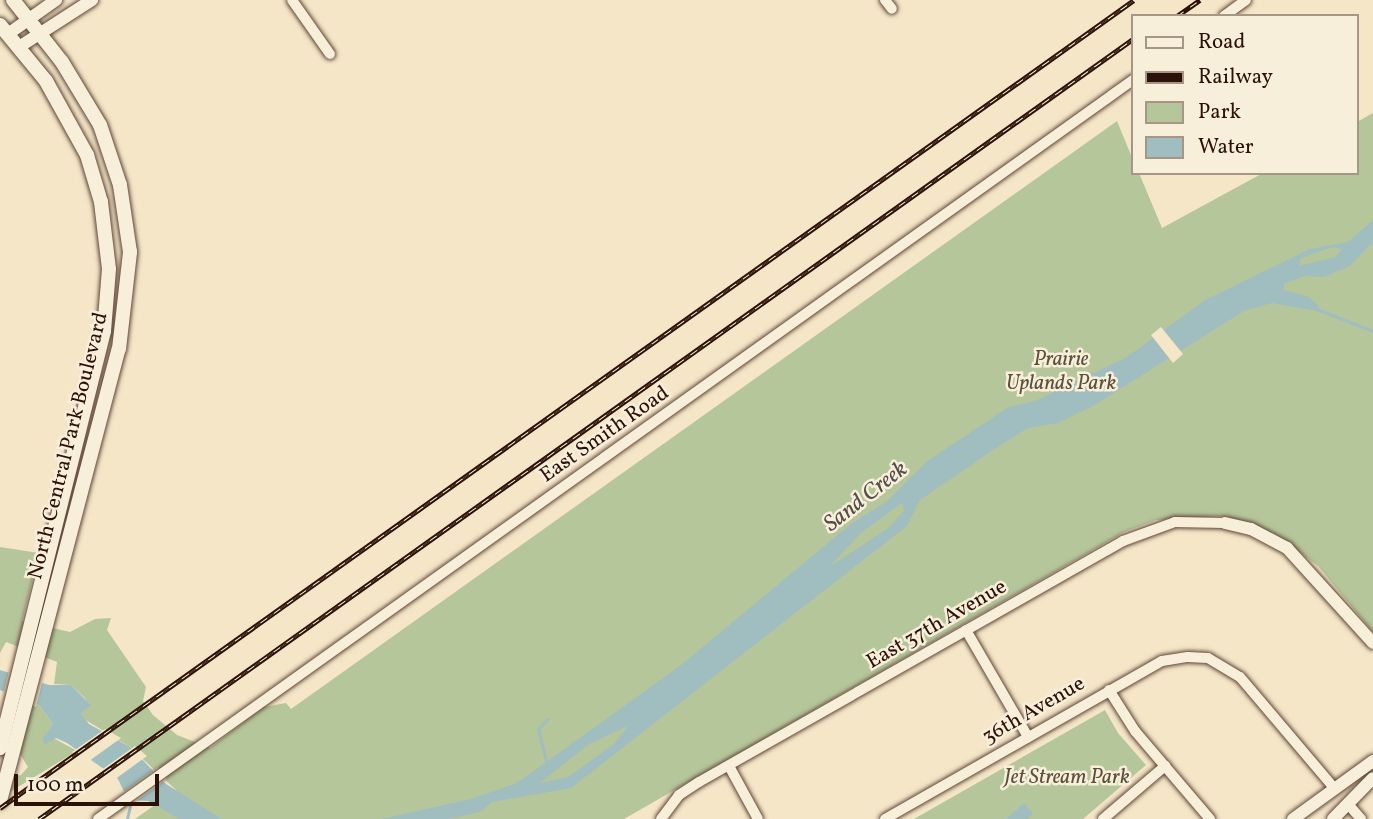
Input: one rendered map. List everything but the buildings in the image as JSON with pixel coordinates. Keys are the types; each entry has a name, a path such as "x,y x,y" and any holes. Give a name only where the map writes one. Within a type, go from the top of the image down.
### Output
{"main road":[{"name":"North Central Park Boulevard","path":"0,748 119,349 130,252 120,185 104,134 81,90 13,0"},
{"name":"North Central Park Boulevard","path":"0,801 104,331 108,269 101,202 87,155 61,104 4,30"}],"street":[{"path":"4,30 29,19 56,0"},
{"path":"19,47 92,0"},
{"path":"292,0 330,54"},
{"path":"1227,14 1246,0"},
{"name":"East Smith Road","path":"97,819 1132,81"},
{"name":"East 37th Avenue","path":"661,819 679,795 1148,529 1175,522 1225,523"},
{"path":"1225,523 1259,533 1287,548 1373,643"},
{"path":"966,630 1028,737"},
{"name":"36th Avenue","path":"886,819 900,816 1028,737 1162,662 1208,658 1240,677 1335,789"},
{"path":"1109,690 1135,731 1210,819"},
{"path":"1293,819 1373,761"},
{"path":"729,766 758,819"},
{"path":"1103,819 1165,766"},
{"path":"1333,819 1373,778"},
{"path":"1348,804 1361,819"}],"green space":[{"name":"Prairie Uplands Park","path":"1373,113 1373,632 1318,566 1277,535 1221,516 1156,520 1124,532 624,819 135,819 176,790 130,747 84,719 81,714 90,705 84,697 71,685 54,684 57,662 6,642 0,653 0,547 39,553 22,621 70,632 95,619 111,618 107,630 146,687 143,701 153,715 177,735 210,748 264,707 286,703 291,709 1117,121 1132,158 1132,175 1140,175 1162,228 1259,175 1359,175 1359,121"},
{"path":"31,702 39,705 53,724 48,735 77,751 0,798 0,779 21,775 28,767 17,749"},
{"name":"Jet Stream Park","path":"1105,710 1118,733 1146,765 1083,819 914,819"}],"water":[{"path":"1373,220 1373,242 1350,266 1324,277 1305,276 1284,284 1284,290 1309,297 1319,306 1317,311 1272,303 1244,311 1093,406 1058,423 1028,428 993,450 920,500 907,526 571,788 492,802 480,812 448,819 381,819 471,799 517,783 681,665 852,523 886,502 926,462 1009,407 1035,401 1127,357 1205,300 1310,249 1348,242","holes":["1332,247 1342,249 1335,257 1299,266 1301,258","902,503 904,511 887,529 829,567 861,533","628,726 614,744 568,777 540,783 589,744"]},
{"path":"0,670 49,685 71,685 91,705 81,714 89,724 130,747 166,784 222,819 179,819 148,801 128,800 118,779 67,743 56,738 44,745 43,738 53,724 39,705 0,690"},
{"path":"1024,803 1033,814 1027,819 1006,819"}],"pier":[{"path":"1161,327 1183,354 1173,363 1151,335"},
{"path":"9,671 43,679 36,707 3,695"},
{"path":"105,729 121,738 85,764 72,752"},
{"path":"135,746 147,756 114,780 100,771"},
{"path":"158,767 167,779 132,804 126,803 122,793"}],"waterway":[{"path":"1317,309 1373,331"},
{"path":"547,765 538,729 548,719"},
{"path":"127,819 132,798"}],"railway":[{"path":"0,808 1134,0"},
{"path":"1180,14 1200,0"},
{"path":"39,819 1132,40"}],"water label":[{"name":"Sand Creek","path":"866,497"}]}
